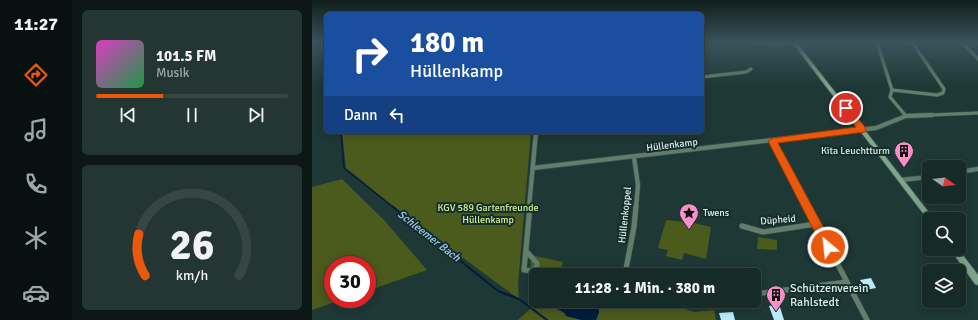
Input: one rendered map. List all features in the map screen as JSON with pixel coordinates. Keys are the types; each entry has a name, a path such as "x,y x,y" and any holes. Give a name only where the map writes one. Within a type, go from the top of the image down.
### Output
{"street":[{"path":"806,57 926,212"},
{"path":"882,57 892,90 890,97 906,116"},
{"path":"892,90 937,94 943,93 944,89 922,57"},
{"path":"704,77 746,72 751,69"},
{"name":"Hüllenkamp","path":"533,168 862,130 876,128 906,116 978,113"},
{"path":"526,251 536,134"},
{"name":"Düpheid","path":"773,141 867,320"},
{"name":"Hüllenkoppel","path":"626,268 634,227 638,185 634,157"},
{"path":"966,171 978,169"},
{"path":"901,180 922,178"},
{"name":"Düpheid","path":"742,226 763,232 816,224"},
{"path":"959,256 978,281"},
{"path":"761,293 847,282"}],"green space":[{"name":"KGV 589 Gartenfreunde Hüllenkamp","path":"342,134 531,134 518,284 519,299 396,209 346,168"},
{"path":"342,179 384,220 427,270 376,288 376,256 324,256 324,306 312,310 312,187"},
{"path":"666,220 694,223 711,227 706,259 684,253 682,260 666,256 668,250 658,248"},
{"path":"758,237 777,240 777,250 757,249"},
{"path":"531,255 563,262 561,268 530,268"},
{"path":"560,308 566,316 582,320 518,320 530,309"},
{"path":"598,308 682,308 694,312 714,310 716,320 596,320 599,312"}],"water":[{"path":"598,308 599,312 596,320 582,320 566,316 565,313 557,309"}],"building":[{"path":"871,278 876,288 866,290 860,280"},
{"name":"Schützenverein Rahlstedt","path":"779,304 784,320 774,320 769,306"},
{"path":"733,312 735,320 721,320 719,313"}],"waterway":[{"name":"Schleemer Bach","path":"341,134 344,168 393,207"},
{"name":"Schleemer Bach","path":"392,206 498,291 519,299 547,320"}],"place":[{"name":"Kita Leuchtturm","path":"904,168"},
{"name":"Twens","path":"689,230"},
{"name":"Schützenverein Rahlstedt","path":"776,312"}],"route":[{"path":"828,247 773,141 862,130 846,108"}]}
